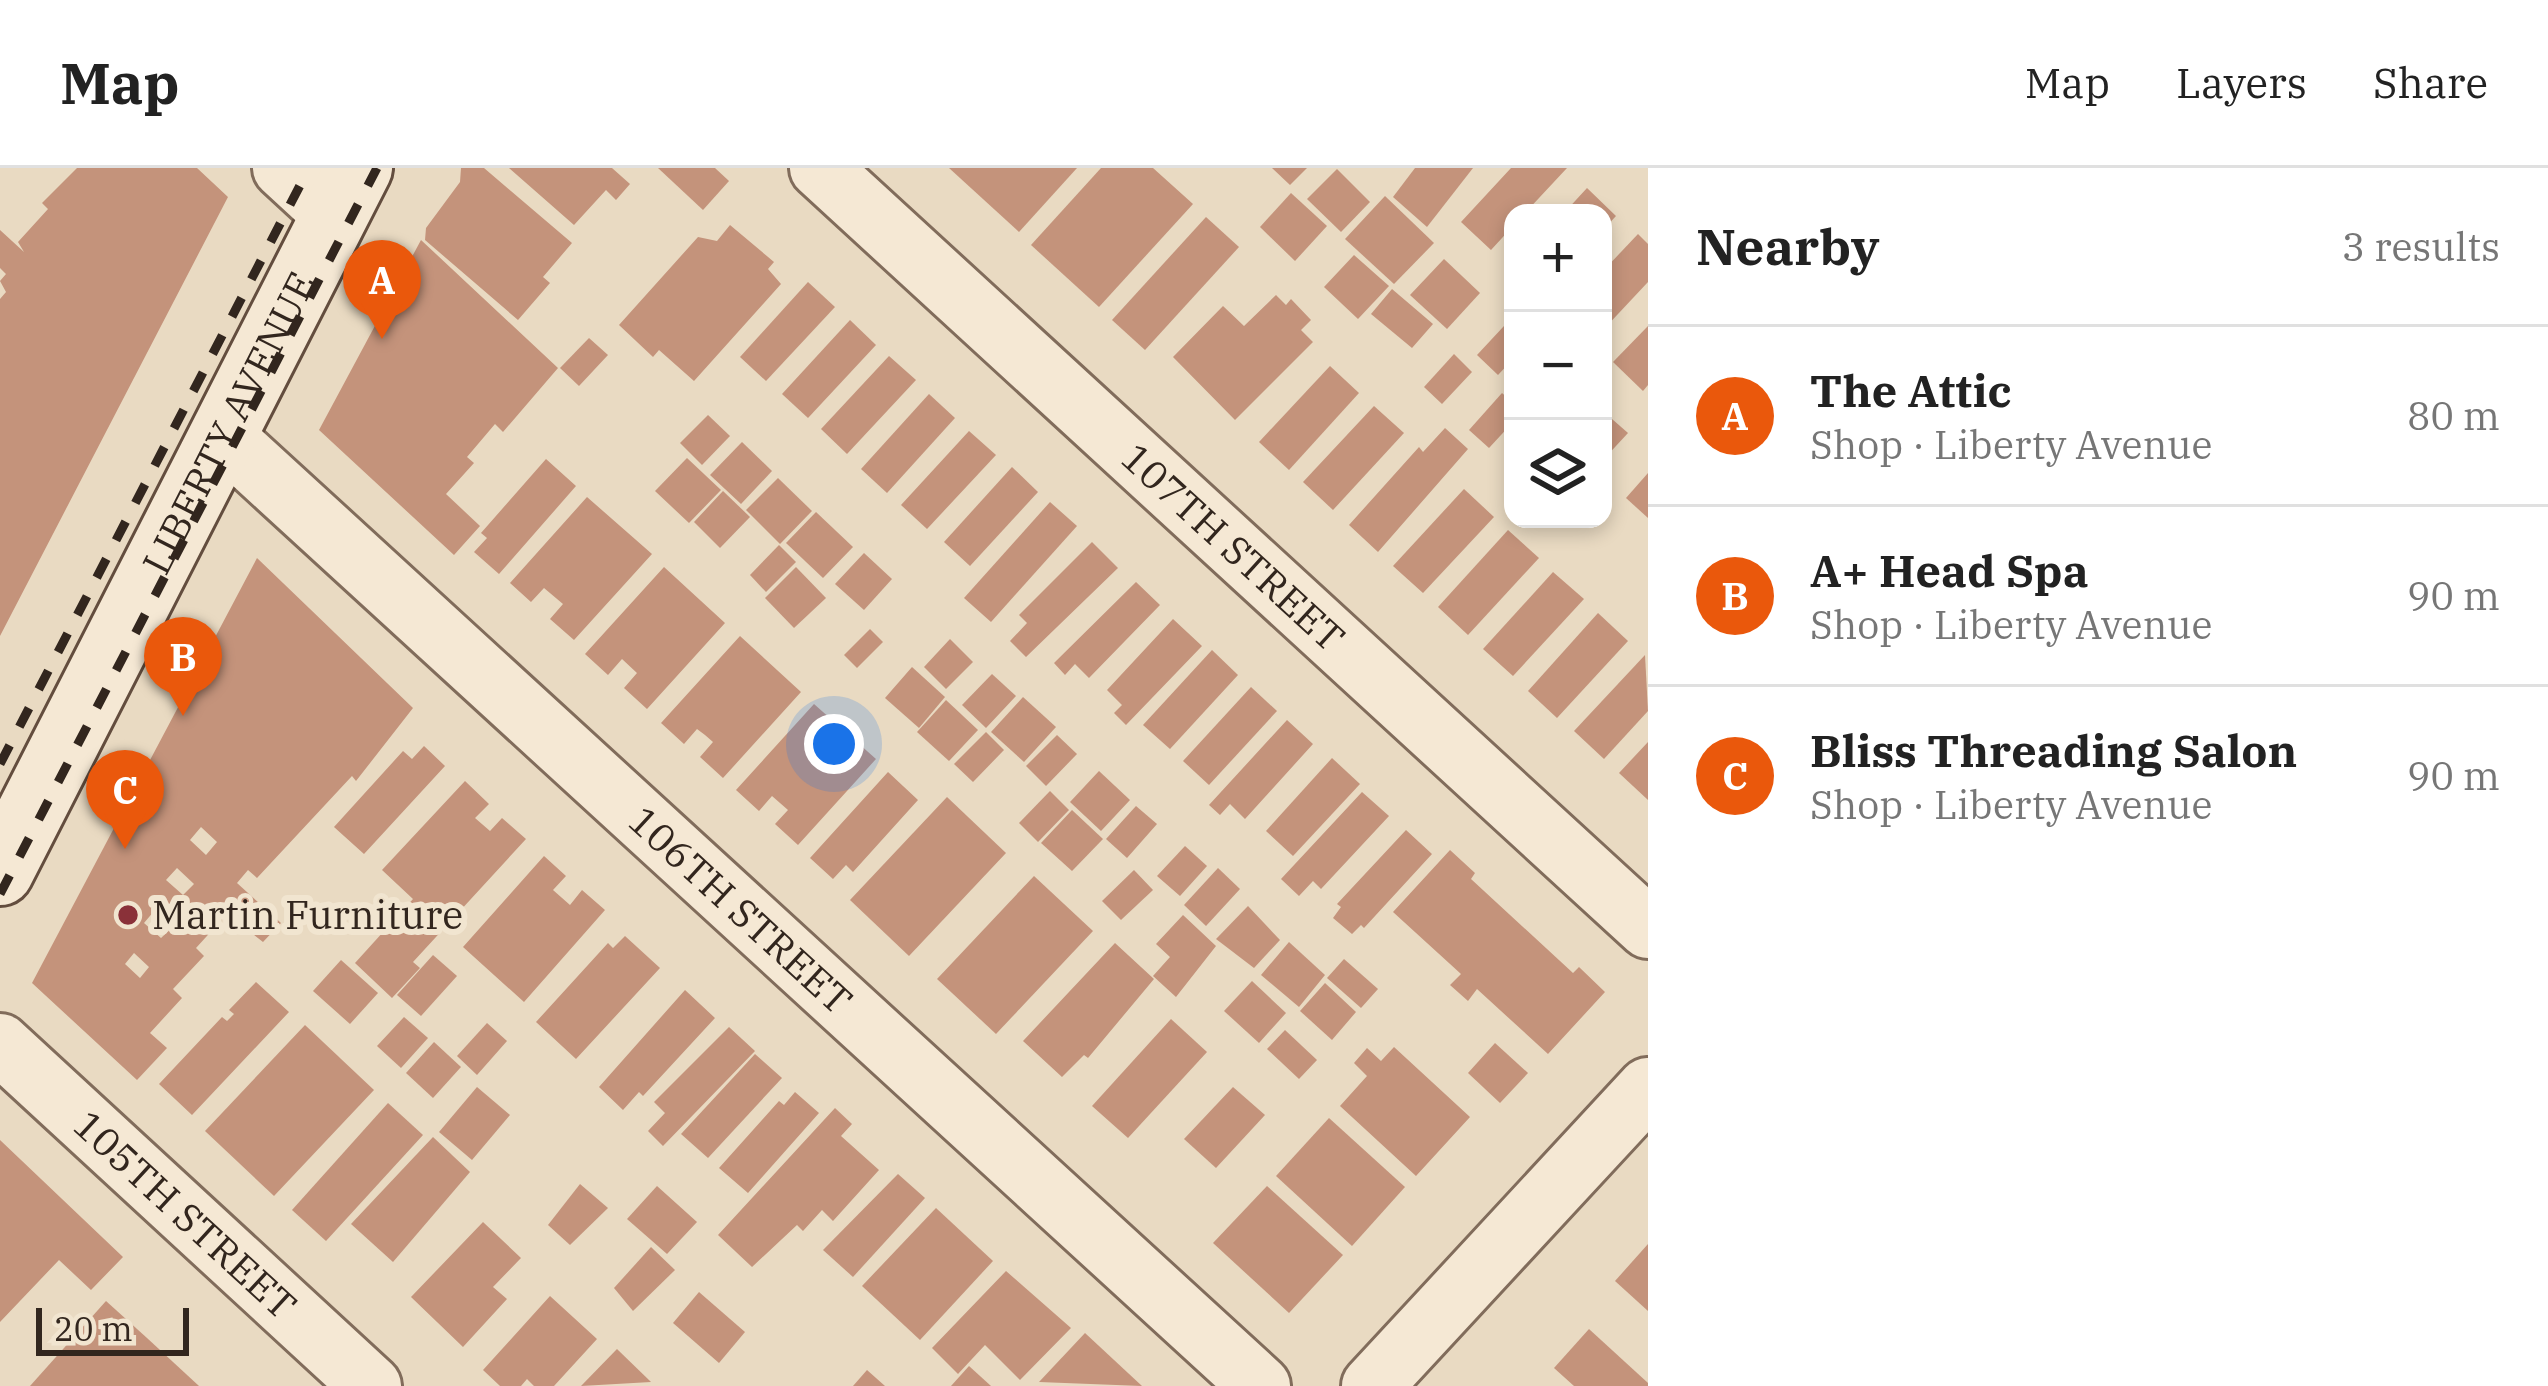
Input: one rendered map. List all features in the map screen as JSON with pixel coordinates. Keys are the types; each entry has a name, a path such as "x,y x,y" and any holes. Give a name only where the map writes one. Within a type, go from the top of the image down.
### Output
{"street":[{"path":"284,168 347,192"},
{"name":"107TH STREET","path":"820,168 1648,928"},
{"name":"LIBERTY AVENUE","path":"0,872 347,192"},
{"name":"106TH STREET","path":"224,436 1260,1386"},
{"name":"105TH STREET","path":"0,1043 370,1386"},
{"path":"1372,1386 1648,1088"}],"building":[{"path":"77,168 197,168 228,197 0,636 0,299 6,292 0,281 6,274 0,268 0,230 24,252 18,242 48,209 42,203"},
{"path":"461,168 484,168 572,243 543,277 550,283 518,320 425,240 426,228 460,182"},
{"path":"509,168 612,168 630,184 616,200 606,190 574,225"},
{"path":"658,168 715,168 729,181 703,210"},
{"path":"949,168 1077,168 1019,232"},
{"path":"1101,168 1153,168 1193,204 1099,307 1031,245"},
{"path":"1272,168 1307,168 1290,185"},
{"path":"1415,168 1473,168 1427,227 1393,197"},
{"path":"1511,168 1567,168 1533,204 1504,204 1504,236 1491,250 1461,222"},
{"path":"1337,169 1370,202 1341,232 1307,199"},
{"path":"1587,188 1604,204 1572,204"},
{"path":"1291,193 1327,226 1295,261 1260,227"},
{"path":"1385,196 1434,243 1394,284 1345,239"},
{"path":"1206,217 1239,247 1145,350 1112,320"},
{"path":"730,225 774,262 768,269 781,284 694,381 659,350 653,357 619,325 698,237 717,241"},
{"path":"1638,234 1648,244 1648,282 1612,320 1612,312 1612,261"},
{"path":"421,240 558,368 503,432 495,424 467,457 474,463 446,494 480,526 454,555 319,430"},
{"path":"1354,255 1389,286 1358,319 1324,287"},
{"path":"1444,259 1480,293 1447,329 1410,295"},
{"path":"808,282 835,307 766,381 740,357"},
{"path":"1392,289 1433,324 1412,348 1371,314"},
{"path":"1276,295 1286,305 1291,299 1311,320 1301,330 1313,342 1235,420 1173,357 1223,306 1244,326"},
{"path":"850,320 876,345 808,418 782,394"},
{"path":"1504,326 1504,369 1498,375 1477,355"},
{"path":"1648,326 1648,385 1643,391 1613,362"},
{"path":"589,338 608,355 579,386 560,368"},
{"path":"1454,354 1472,372 1442,404 1424,387"},
{"path":"889,356 916,380 847,454 821,429"},
{"path":"1330,366 1359,393 1289,470 1259,442"},
{"path":"929,394 955,418 887,493 861,469"},
{"path":"1504,395 1504,432 1489,448 1469,430"},
{"path":"1374,406 1404,433 1333,510 1303,482"},
{"path":"708,415 730,436 702,465 680,443"},
{"path":"1612,419 1628,433 1612,450"},
{"path":"1445,428 1468,449 1378,552 1349,525 1419,447 1423,452"},
{"path":"969,431 996,455 927,529 901,505"},
{"path":"742,442 772,471 741,504 710,475"},
{"path":"687,458 721,490 689,523 655,491"},
{"path":"546,459 576,486 499,574 474,552 487,538 481,533"},
{"path":"1012,467 1038,492 970,566 944,542"},
{"path":"1648,473 1648,518 1626,498"},
{"path":"778,478 812,511 780,544 746,510"},
{"path":"1464,489 1494,517 1423,593 1393,566"},
{"path":"723,491 750,517 720,548 694,522"},
{"path":"587,497 652,554 574,640 550,619 563,604 544,588 531,602 510,583"},
{"path":"1050,502 1077,526 991,622 964,598"},
{"path":"816,512 853,547 823,578 786,543"},
{"path":"1508,530 1539,558 1468,635 1438,607"},
{"path":"1092,542 1118,568 1026,657 1010,641 1027,623 1019,615"},
{"path":"779,545 796,562 766,592 750,575"},
{"path":"864,553 892,579 864,610 835,584"},
{"path":"257,558 413,708 356,781 352,776 257,878 248,870 237,883 281,923 263,942 227,914 196,948 204,956 173,989 182,998 150,1033 167,1048 137,1080 32,983","holes":["201,827 217,842 206,855 190,840","177,868 194,884 183,895 166,880","155,910 173,927 161,938 144,923","134,953 149,967 140,978 125,964"]},
{"path":"664,567 725,623 647,709 624,688 637,673 622,659 608,675 585,654"},
{"path":"796,567 826,598 794,628 765,598"},
{"path":"1553,572 1584,599 1513,676 1483,649"},
{"path":"1136,582 1160,605 1089,678 1075,664 1065,675 1054,663"},
{"path":"1598,613 1628,641 1557,718 1528,691"},
{"path":"1173,619 1202,646 1126,725 1114,713 1122,705 1107,690"},
{"path":"870,629 883,642 857,668 844,655"},
{"path":"740,636 801,692 723,778 700,757 713,742 697,729 684,744 661,723"},
{"path":"950,639 973,662 946,689 924,667"},
{"path":"1212,650 1238,675 1170,749 1143,725"},
{"path":"1645,655 1648,711 1604,759 1574,731"},
{"path":"912,667 945,697 919,728 885,698"},
{"path":"992,674 1016,696 986,728 962,705"},
{"path":"1251,687 1277,711 1209,785 1183,761"},
{"path":"1023,697 1056,727 1024,762 991,732"},
{"path":"946,700 978,730 949,761 917,732"},
{"path":"814,704 876,759 798,845 775,824 788,810 772,796 759,811 736,790"},
{"path":"1287,720 1313,744 1245,819 1230,804 1220,815 1209,805"},
{"path":"986,732 1004,750 973,782 954,764"},
{"path":"1057,735 1077,754 1046,786 1026,766"},
{"path":"1648,742 1648,800 1619,773"},
{"path":"424,746 445,766 364,854 334,827 403,751 412,759"},
{"path":"1332,758 1360,784 1293,856 1266,831"},
{"path":"1099,771 1130,800 1101,831 1070,802"},
{"path":"888,772 918,800 853,872 846,865 833,879 810,858"},
{"path":"465,781 489,804 475,818 490,831 502,818 526,839 413,962 420,968 392,998 355,963 413,899 382,870"},
{"path":"1050,791 1069,810 1038,842 1019,823"},
{"path":"1362,792 1389,816 1321,889 1313,881 1299,896 1281,879"},
{"path":"947,797 1006,853 909,956 850,900"},
{"path":"1136,806 1157,824 1127,858 1106,839"},
{"path":"1072,810 1103,839 1072,871 1041,843"},
{"path":"1406,830 1432,854 1364,928 1361,925 1352,934 1333,918 1341,907 1337,904"},
{"path":"1185,846 1207,866 1180,896 1157,876"},
{"path":"1450,850 1475,873 1471,879 1573,973 1579,967 1605,992 1548,1054 1477,989 1468,1001 1450,985 1461,974 1393,912"},
{"path":"544,856 566,876 553,890 570,905 582,890 605,910 524,1002 463,947"},
{"path":"1218,868 1240,889 1206,926 1184,905"},
{"path":"1134,870 1153,890 1121,920 1102,901"},
{"path":"1034,876 1093,931 996,1034 937,979"},
{"path":"1248,906 1280,940 1254,968 1216,939"},
{"path":"1183,915 1216,946 1176,997 1153,976 1170,957 1156,944"},
{"path":"625,936 660,968 576,1059 536,1022 608,943 613,948"},
{"path":"1289,942 1325,975 1299,1007 1261,975"},
{"path":"1115,943 1154,979 1088,1058 1084,1055 1062,1077 1023,1041"},
{"path":"433,955 457,976 421,1016 397,995"},
{"path":"1344,959 1378,989 1361,1008 1327,978"},
{"path":"341,960 378,993 350,1024 313,991"},
{"path":"1252,981 1286,1013 1259,1043 1224,1011"},
{"path":"256,982 289,1012 192,1115 159,1084 222,1017 227,1021 234,1014 229,1010"},
{"path":"1325,983 1356,1012 1332,1040 1300,1011"},
{"path":"685,990 715,1018 643,1096 639,1092 623,1110 599,1087"},
{"path":"404,1017 428,1038 401,1068 377,1046"},
{"path":"1171,1019 1207,1052 1128,1138 1092,1106"},
{"path":"487,1023 507,1041 477,1075 457,1056"},
{"path":"305,1025 374,1090 274,1196 205,1131"},
{"path":"729,1027 755,1051 663,1146 648,1131 665,1113 654,1102"},
{"path":"1285,1030 1317,1060 1299,1079 1267,1049"},
{"path":"434,1042 461,1067 433,1098 406,1073"},
{"path":"1495,1043 1528,1073 1500,1103 1468,1073"},
{"path":"1394,1047 1470,1117 1416,1176 1340,1106 1367,1076 1354,1063 1367,1048 1381,1061"},
{"path":"755,1054 782,1078 708,1158 681,1134"},
{"path":"477,1087 510,1115 472,1160 439,1132"},
{"path":"1233,1087 1265,1115 1216,1168 1184,1139"},
{"path":"795,1092 819,1113 748,1193 719,1168 779,1101 784,1105"},
{"path":"388,1103 423,1135 326,1241 292,1210"},
{"path":"835,1108 852,1124 841,1136 879,1170 833,1221 822,1210 803,1231 797,1225 752,1267 718,1235"},
{"path":"1329,1118 1405,1187 1352,1246 1276,1176"},
{"path":"433,1137 470,1172 393,1262 351,1224"},
{"path":"0,1140 123,1257 91,1290 59,1260 0,1322"},
{"path":"898,1174 925,1198 853,1277 823,1250"},
{"path":"580,1184 608,1208 570,1245 548,1225"},
{"path":"657,1186 697,1222 667,1254 627,1219"},
{"path":"1267,1186 1343,1255 1289,1313 1213,1243"},
{"path":"936,1208 993,1261 920,1340 862,1286"},
{"path":"483,1222 521,1258 493,1287 507,1299 463,1347 411,1297"},
{"path":"1648,1244 1648,1311 1615,1281"},
{"path":"651,1247 675,1270 633,1311 614,1288"},
{"path":"1006,1271 1071,1328 1020,1380 985,1345 958,1374 932,1348"},
{"path":"699,1292 745,1332 719,1363 673,1323"},
{"path":"550,1296 597,1339 554,1386 534,1386 527,1379 521,1386 500,1386 483,1370"},
{"path":"106,1301 147,1338 199,1386 30,1386"},
{"path":"1589,1329 1648,1386 1574,1386 1554,1368"},
{"path":"1085,1333 1142,1386 1039,1382"},
{"path":"617,1349 651,1382 581,1386"},
{"path":"969,1366 991,1386 951,1386"},
{"path":"867,1370 885,1386 853,1386"}],"railway":[{"path":"0,764 309,168"},
{"path":"0,894 377,168"}],"place":[{"name":"The Attic","path":"382,339"},
{"name":"A+ Head Spa","path":"183,716"},
{"name":"Bliss Threading Salon","path":"125,849"},
{"name":"Martin Furniture","path":"128,915"}]}
